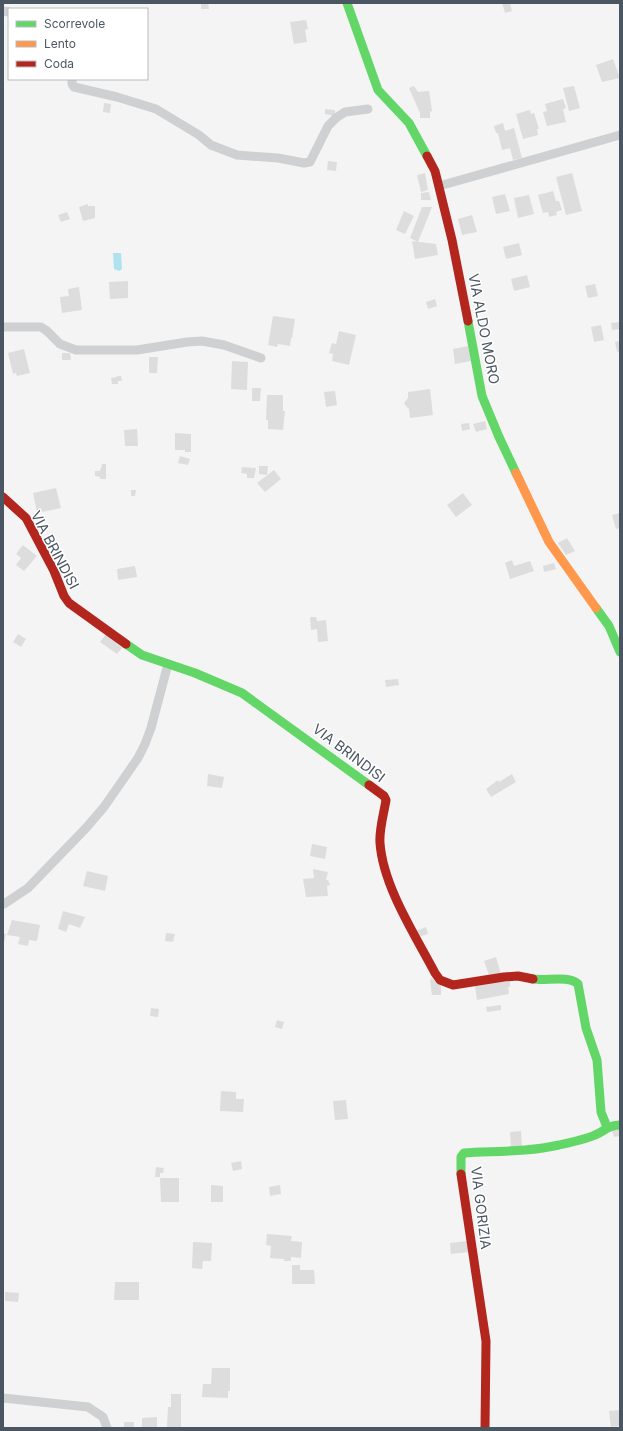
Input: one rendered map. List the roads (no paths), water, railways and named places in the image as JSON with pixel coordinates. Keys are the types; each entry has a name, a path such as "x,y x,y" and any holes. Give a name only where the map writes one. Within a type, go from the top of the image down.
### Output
{"street":[{"name":"VIA ALDO MORO","path":"347,3 378,90 409,123 435,171 453,247 482,396 498,437 549,542 609,626 620,652"},
{"path":"72,80 74,87 117,97 156,109 199,135 211,145 237,154 278,158 304,164 310,162 328,126 336,118 345,112 368,109"},
{"path":"439,186 620,135"},
{"path":"3,327 42,327 60,344 76,350 138,350 202,340 224,345 261,358"},
{"name":"VIA BRINDISI","path":"3,497 26,518 54,571 64,596 69,604 142,655 195,673 242,693 384,796 386,800 380,840 382,857 394,894 434,973 440,980 453,985 518,976 539,980 570,979 578,984 586,1028 597,1060 601,1112 607,1127"},
{"path":"4,904 28,888 86,828 104,807 134,764 145,744 151,728 168,664"},
{"name":"VIA GORIZIA","path":"486,1428 486,1341 460,1173 461,1157 464,1153 558,1145 598,1134 607,1127 613,1125 620,1125"},
{"path":"3,1398 88,1407 103,1417 107,1428"}],"water":[{"path":"113,253 121,253 122,269 119,271 114,269"}]}
